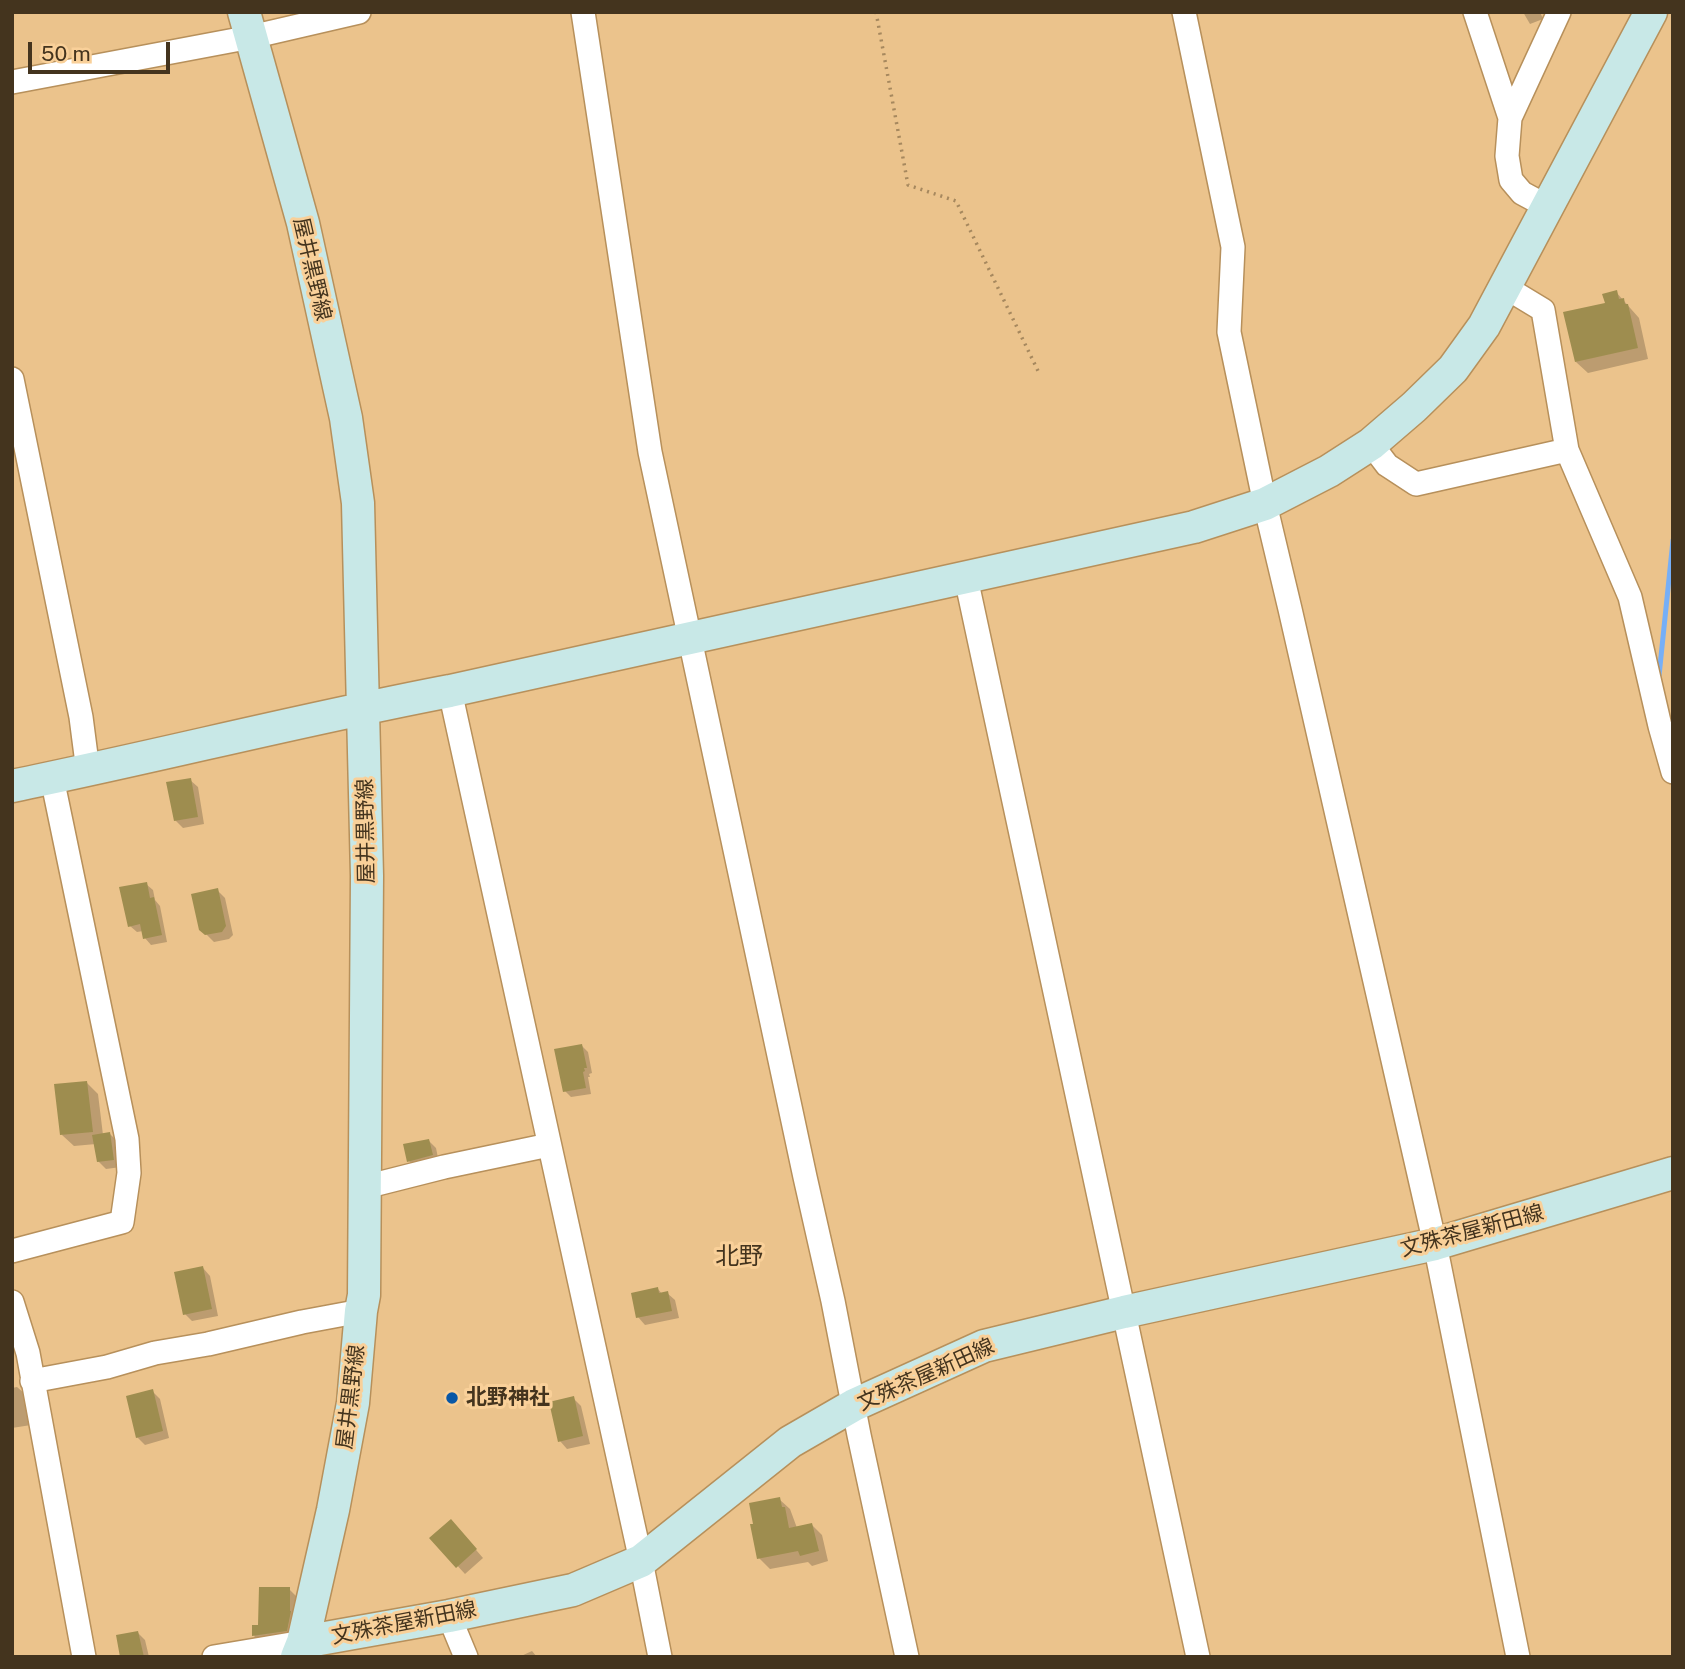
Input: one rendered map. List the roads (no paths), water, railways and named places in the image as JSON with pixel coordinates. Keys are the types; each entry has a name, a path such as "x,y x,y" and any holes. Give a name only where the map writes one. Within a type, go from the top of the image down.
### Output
{"main road":[{"path":"12,786 1194,527 1265,504 1329,471 1371,444 1453,369 1485,326 1651,12"},
{"name":"屋井黒野線","path":"247,24 303,223 346,418 358,503 367,876 364,1295 353,1403 333,1510 300,1649"},
{"name":"文殊茶屋新田線","path":"300,1649 573,1590 642,1561 790,1442 855,1405 984,1346 1124,1312 1435,1244 1673,1173"}],"street":[{"path":"12,82 247,24 359,12"},
{"path":"583,12 650,452 907,1657"},
{"path":"1184,12 1233,247 1229,331 1265,504 1435,1244 1518,1657"},
{"path":"1475,12 1510,118"},
{"path":"1548,207 1522,193 1511,180 1507,156 1510,118 1559,12"},
{"path":"1505,287 1543,310 1567,450 1630,597 1666,725 1673,772"},
{"path":"12,379 81,717 88,771"},
{"path":"1371,444 1387,465 1416,484 1567,450"},
{"path":"966,578 1198,1657"},
{"path":"450,691 642,1561 660,1657"},
{"path":"12,1251 122,1222 129,1173 127,1139 52,778"},
{"path":"365,1187 549,1145"},
{"path":"12,1302 28,1353 84,1657"},
{"path":"32,1381 361,1311"},
{"path":"449,1616 466,1657"},
{"path":"214,1657 300,1649"}],"waterway":[{"path":"1659,676 1673,540"}],"place":[{"name":"北野神社","path":"452,1398"}],"district":[{"name":"北野","path":"739,1257"}]}
